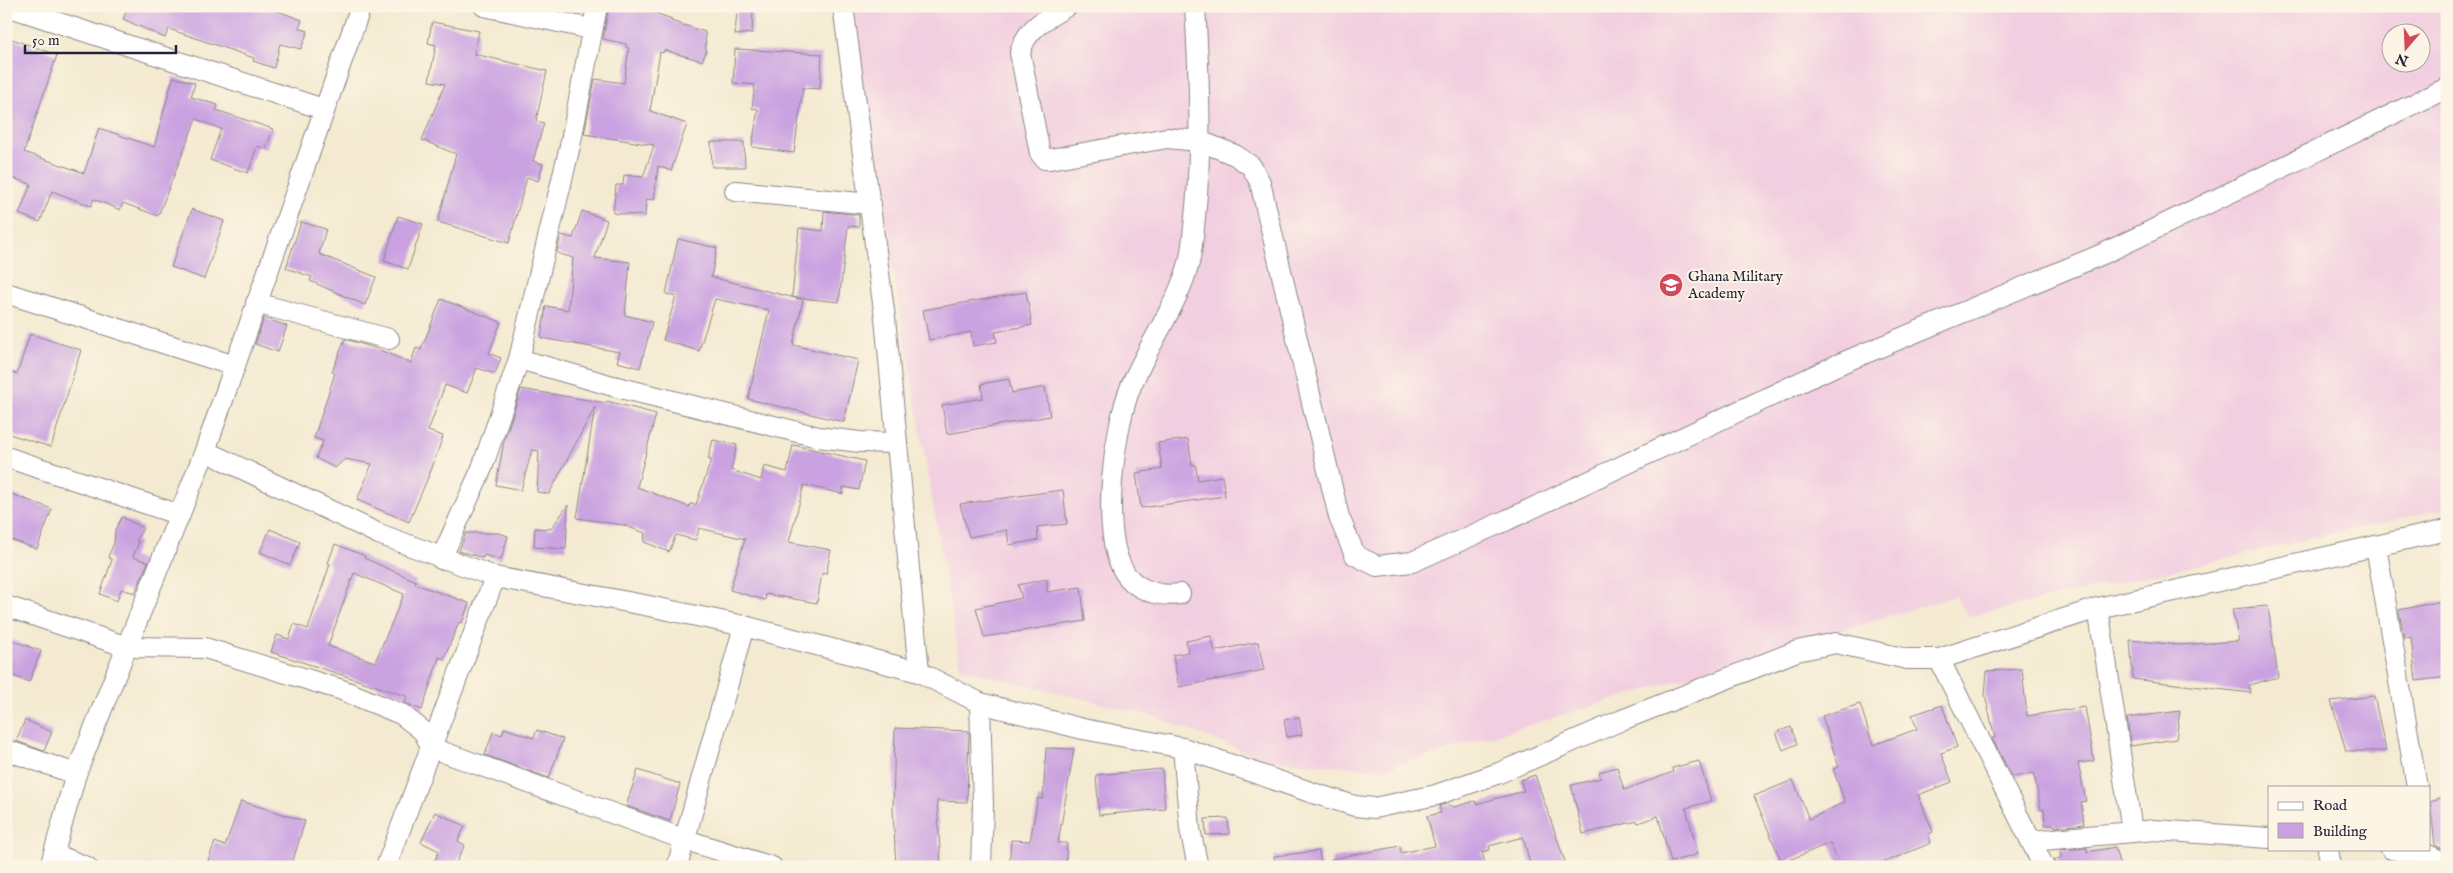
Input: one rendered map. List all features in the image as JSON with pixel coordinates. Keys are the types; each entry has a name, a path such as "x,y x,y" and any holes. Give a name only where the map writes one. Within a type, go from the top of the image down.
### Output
{"street":[{"path":"7,6 323,109"},
{"path":"87,867 52,860 76,774 205,451 360,6"},
{"path":"484,6 591,29"},
{"path":"441,559 482,468 519,359 570,146 591,29 597,6"},
{"path":"843,6 885,318 919,672"},
{"path":"1066,6 1032,28 1023,41 1020,53 1033,126 1040,152 1045,158 1062,157 1167,138 1200,141 1235,155 1251,166 1260,182 1339,517 1355,556 1377,566 1412,562 1499,524 1837,365 2105,253 2447,88"},
{"path":"1180,594 1164,596 1150,592 1130,579 1122,568 1112,533 1113,458 1120,423 1131,386 1189,263 1201,156 1195,6"},
{"path":"735,191 871,204"},
{"path":"6,293 234,366"},
{"path":"256,303 389,339"},
{"path":"519,359 613,386 818,437 860,442 896,443"},
{"path":"205,451 378,534 441,559 495,577 744,626 919,672 980,704 1083,729 1183,748 1355,806 1388,807 1436,795 1498,773 1622,720 1797,650 1836,643 1907,659 1939,659 2098,608 2447,530"},
{"path":"6,457 180,515"},
{"path":"2376,546 2417,786"},
{"path":"386,867 495,577"},
{"path":"6,606 127,647 206,648 342,690 401,714 423,731 432,748 686,840 772,867"},
{"path":"2098,608 2132,830"},
{"path":"677,867 744,626"},
{"path":"1939,659 2044,867"},
{"path":"980,704 983,806 981,867"},
{"path":"1183,748 1190,829 1198,867"},
{"path":"6,750 76,774"},
{"path":"2031,841 2132,830 2268,838"},
{"path":"2328,850 2331,867"},
{"path":"2403,850 2428,852 2447,864"}],"shaded area":[{"name":"Ghana Military Academy","path":"848,6 2447,6 2447,508 1968,617 1956,596 1381,770 1264,759 1152,716 961,669"}],"building":[{"path":"128,6 264,6 302,20 299,28 308,31 301,49 280,44 274,68 253,61 254,58 169,29 165,38 123,19"},
{"path":"609,6 636,6 672,19 671,21 705,32 706,52 702,61 664,50 663,53 660,52 650,111 687,124 671,171 658,166 654,200 646,199 645,216 613,213 616,185 623,185 624,175 643,177 654,145 584,134 595,79 624,83 629,48 626,47 626,44 603,39"},
{"path":"737,10 753,11 752,33 735,35"},
{"path":"432,22 479,31 474,54 547,71 536,121 544,123 533,161 543,164 538,181 527,177 509,243 438,222 456,154 422,140 445,84 429,81 436,45 428,43"},
{"path":"6,37 57,55 24,152 84,173 99,128 154,147 173,77 195,83 191,97 218,105 216,110 273,129 266,149 257,146 248,173 210,160 221,129 196,119 158,216 123,203 120,210 94,199 91,206 52,191 40,222 19,214 31,184 6,176"},
{"path":"735,49 822,54 820,89 803,88 794,153 752,147 758,109 752,108 755,85 733,83"},
{"path":"711,142 744,142 745,167 712,167"},
{"path":"192,209 224,221 204,279 171,267"},
{"path":"582,211 607,220 595,258 630,262 625,315 652,322 640,368 617,362 620,352 541,338 546,306 568,310 573,258 557,253 561,235 573,238"},
{"path":"824,211 859,215 859,227 848,226 839,302 792,297 799,228 823,231"},
{"path":"398,216 423,224 408,269 384,261"},
{"path":"301,222 326,229 319,254 376,277 365,305 310,281 312,277 286,268"},
{"path":"678,239 717,248 711,277 803,300 793,345 858,360 844,422 748,399 769,310 715,299 699,351 663,340 676,296 666,294"},
{"path":"1026,292 1032,325 995,332 997,342 973,346 971,332 929,340 923,310"},
{"path":"441,299 501,322 489,353 501,358 495,374 477,368 467,393 445,385 428,431 443,436 432,468 409,522 357,500 372,464 345,459 335,468 316,458 323,441 314,438 335,373 332,372 345,339 372,347 411,363 416,348 421,350"},
{"path":"264,318 287,326 278,352 255,344"},
{"path":"30,334 81,350 51,447 6,433 6,370 17,374"},
{"path":"1009,379 1012,393 1045,387 1050,416 947,434 942,405 983,398 981,384"},
{"path":"521,389 606,403 607,401 656,414 637,487 689,507 690,504 696,505 711,460 708,459 713,440 737,445 731,470 761,480 764,466 787,472 793,445 865,461 859,490 843,487 843,494 804,485 789,542 831,550 826,574 822,573 817,603 766,594 765,600 730,590 745,539 699,528 696,540 676,535 669,552 644,542 645,533 623,525 577,518 595,407 549,494 537,492 539,451 532,450 521,490 496,485 504,441"},
{"path":"1188,439 1192,465 1195,464 1198,480 1222,476 1225,496 1141,508 1136,473 1162,469 1158,443"},
{"path":"1063,490 1067,524 1037,527 1038,540 1009,545 1007,530 969,537 960,504"},
{"path":"6,492 52,509 37,549 6,538"},
{"path":"568,505 566,549 534,547 535,528 551,529"},
{"path":"122,517 143,528 136,541 139,542 133,557 148,562 135,593 121,589 117,601 100,594 112,560 108,557 114,543 115,530"},
{"path":"270,529 300,542 290,565 260,552"},
{"path":"466,533 499,533 508,536 501,560 484,555 483,558 459,551"},
{"path":"335,544 365,556 364,558 416,581 415,584 469,603 462,623 459,622 444,659 439,657 422,710 405,703 407,696 271,652 277,635 289,639 294,624 308,629 330,564 328,563","holes":["354,573 404,594 375,662 328,646"]},
{"path":"1047,579 1047,592 1081,587 1085,621 984,637 976,608 1022,598 1018,585"},
{"path":"2447,600 2447,677 2416,681 2411,637 2404,638 2399,610"},
{"path":"2268,606 2278,677 2249,685 2251,693 2133,679 2130,640 2179,645 2239,641 2232,609"},
{"path":"1211,636 1215,651 1258,642 1264,670 1179,687 1173,655 1188,652 1186,641"},
{"path":"6,638 41,651 29,682 6,673"},
{"path":"2022,669 2027,716 2085,707 2094,761 2078,763 2086,801 2081,802 2084,824 2055,827 2055,825 2045,825 2044,809 2041,810 2034,773 2012,777 1992,738 1995,738 1985,695 1987,671"},
{"path":"2374,696 2386,751 2346,751 2331,701"},
{"path":"1860,704 1873,745 1917,729 1912,715 1942,705 1957,747 1941,753 1952,782 1918,795 1933,832 1928,834 1931,843 1873,867 1841,867 1830,843 1782,863 1754,796 1793,780 1809,819 1845,802 1833,769 1839,767 1822,716"},
{"path":"2180,711 2176,739 2131,746 2127,718"},
{"path":"1299,717 1302,735 1287,737 1284,720"},
{"path":"25,720 52,732 44,751 16,741"},
{"path":"1791,727 1797,744 1783,750 1776,732"},
{"path":"504,728 534,738 537,730 563,739 549,778 485,755 493,732 502,735"},
{"path":"895,728 969,731 967,802 937,801 941,867 896,867 893,810"},
{"path":"1046,748 1074,749 1058,843 1067,843 1065,867 1009,867 1011,840 1030,841 1038,798 1043,799"},
{"path":"1699,761 1711,801 1686,808 1698,854 1671,862 1658,816 1638,823 1637,821 1583,834 1571,785 1601,778 1599,772 1617,767 1624,790 1673,772 1672,768"},
{"path":"1162,769 1165,809 1099,815 1096,775"},
{"path":"638,770 680,784 670,821 626,806"},
{"path":"1535,775 1567,867 1531,867 1523,837 1489,846 1490,850 1482,852 1486,867 1332,867 1331,859 1400,846 1401,853 1435,846 1427,816 1441,813 1439,806 1445,804 1454,807 1475,801 1476,804 1524,791 1520,780"},
{"path":"2447,796 2447,851 2435,845 2430,801"},
{"path":"241,801 305,821 291,867 271,867 253,861 251,867 222,867 208,861 215,842 225,846"},
{"path":"435,812 465,826 458,841 465,845 454,867 432,867 439,851 421,842"},
{"path":"1228,818 1229,834 1206,835 1205,819"},
{"path":"2115,847 2120,867 2056,867 2054,859 2061,858 2060,850 2087,848 2087,852"},
{"path":"1319,851 1321,867 1275,867 1274,856"}],"place":[{"name":"Ghana Military Academy","path":"1671,285"}]}
